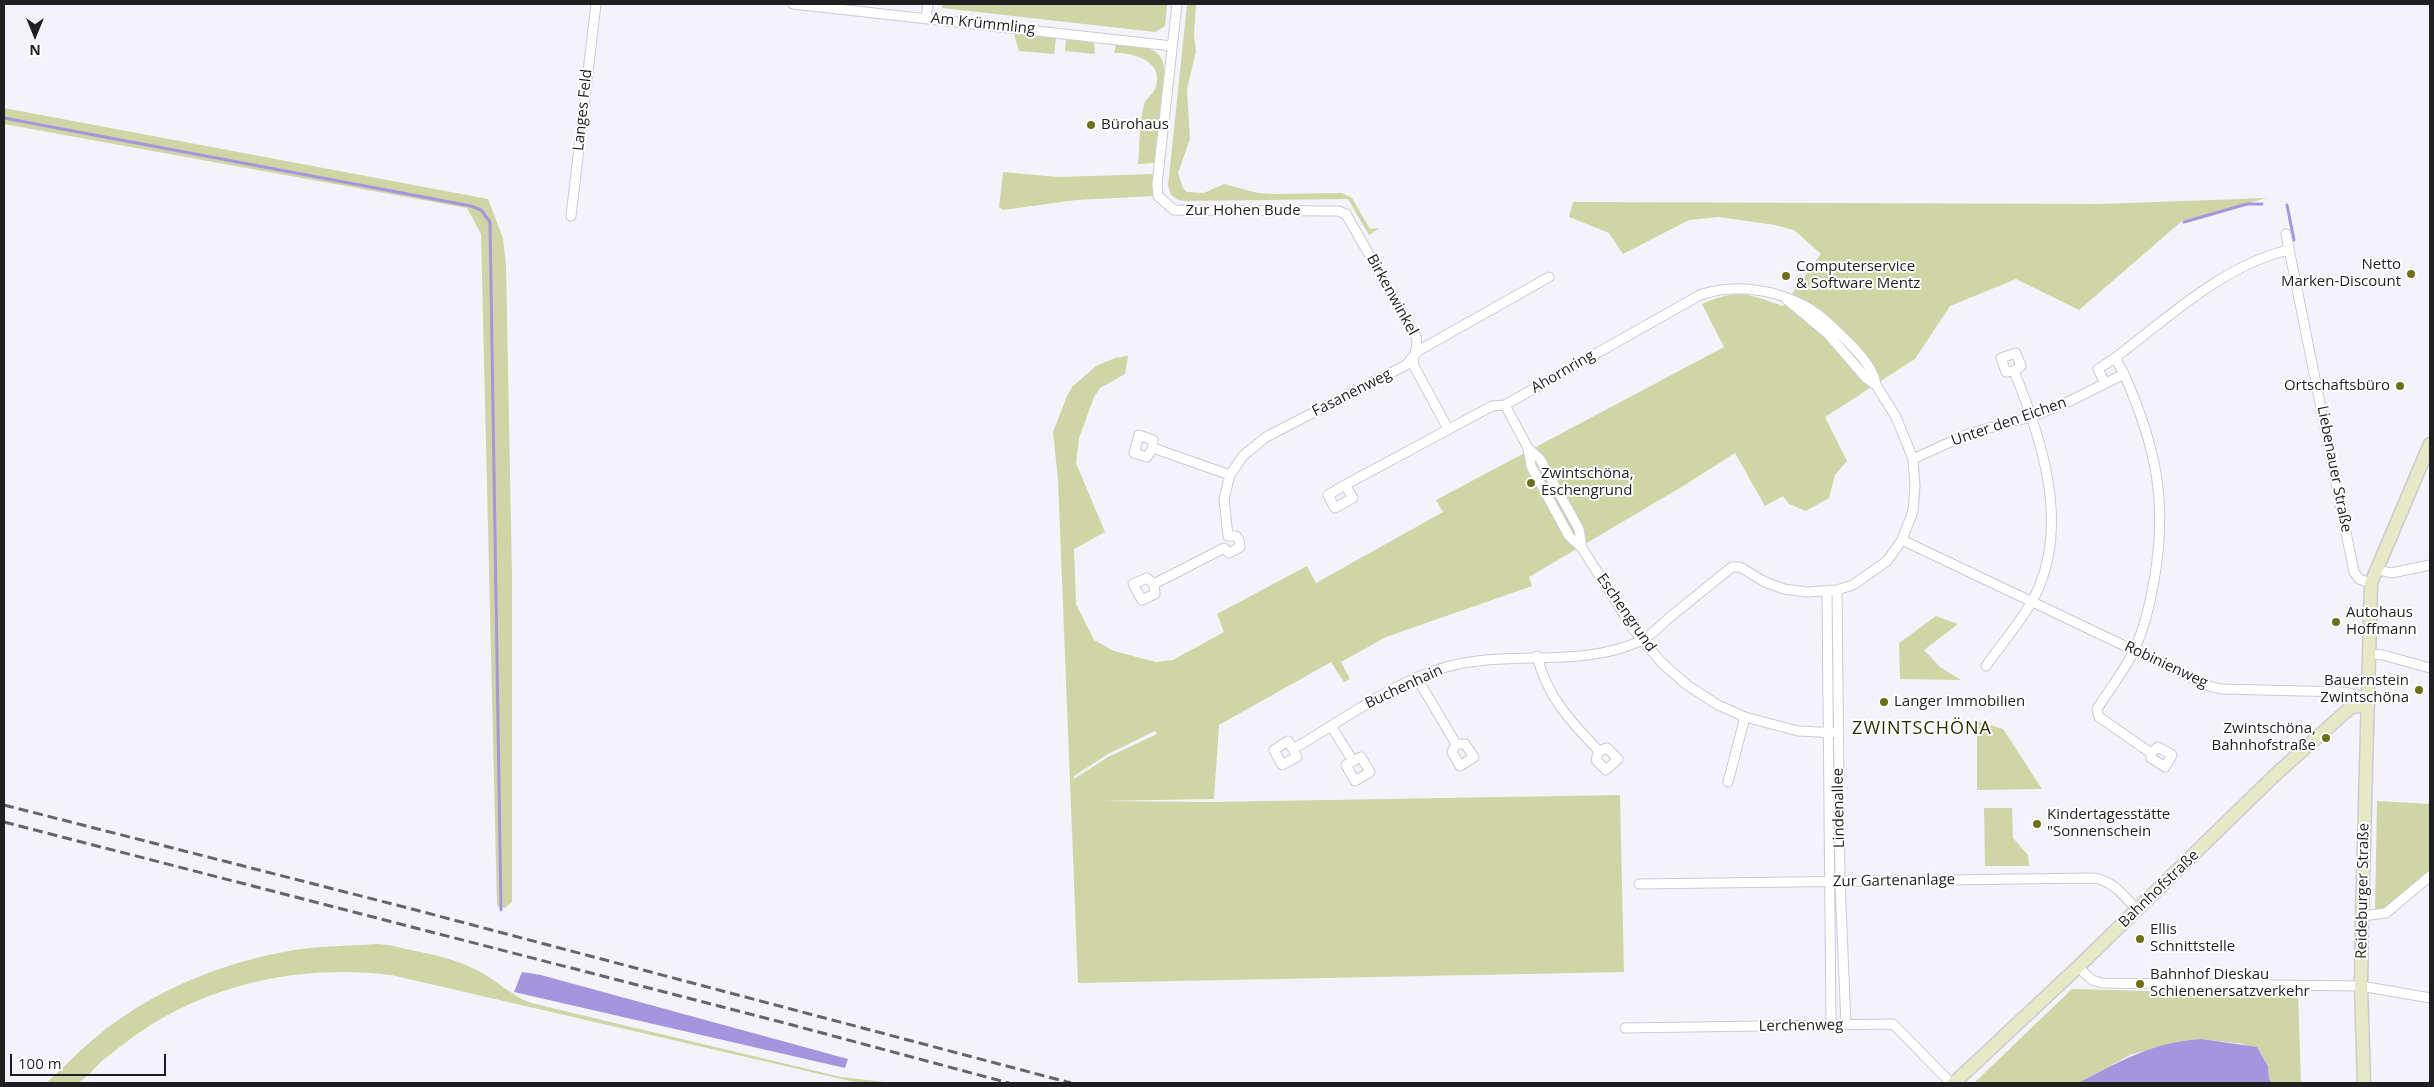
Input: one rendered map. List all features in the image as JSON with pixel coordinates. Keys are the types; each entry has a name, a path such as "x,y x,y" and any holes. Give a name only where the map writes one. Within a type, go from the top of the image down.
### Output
{"main road":[{"path":"2368,701 2371,583 2375,569 2430,444"},
{"name":"Bahnhofstraße","path":"1952,1083 2078,967 2275,775 2342,715 2359,704 2368,701"},
{"name":"Reideburger Straße","path":"2364,1083 2361,986 2368,701"}],"street":[{"name":"Langes Feld","path":"571,216 596,4"},
{"name":"Am Krümmling","path":"793,4 1172,46"},
{"path":"926,18 928,4"},
{"name":"Zur Hohen Bude","path":"1177,4 1157,184 1158,196 1174,210 1338,210 1346,214"},
{"name":"Birkenwinkel","path":"1346,214 1416,337 1418,345 1414,366 1446,427 1451,428"},
{"name":"Liebenauer Straße","path":"2286,234 2354,572 2359,579 2371,583"},
{"path":"2105,383 2098,369 2198,294 2243,267 2289,250"},
{"name":"Fasanenweg","path":"1228,536 1224,499 1230,475 1242,456 1266,437 1406,365 1415,354 1549,277"},
{"name":"Ahornring","path":"1345,485 1492,406 1505,405 1706,292 1733,288 1768,292 1805,306 1830,324 1854,348 1872,371 1876,385 1896,417 1913,459 1914,499 1911,517 1902,540 1887,561 1870,574 1852,585 1832,591 1784,588 1765,582 1740,567 1732,567 1642,640"},
{"path":"2115,358 2139,408 2157,470 2160,538 2149,610 2134,651 2097,709 2098,714 2108,726 2151,753"},
{"path":"1986,666 2031,603 2048,561 2052,529 2051,502 2045,467 2031,417 2014,371"},
{"name":"Unter den Eichen","path":"1913,459 1970,433 2031,417 2066,403 2124,374"},
{"name":"Eschengrund","path":"1505,405 1528,448 1530,466 1569,536 1582,548 1613,599 1642,640 1662,663 1687,685 1718,705 1745,717 1798,731 1834,732"},
{"path":"1153,448 1230,475"},
{"path":"1228,536 1236,536 1240,547 1229,553 1224,548 1222,540 1228,536"},
{"name":"Robinienweg","path":"1902,540 2209,686 2221,689 2346,692 2368,701"},
{"path":"1154,584 1224,548"},
{"path":"2375,569 2391,572 2430,565"},
{"name":"Lindenallee","path":"1832,591 1834,732 1846,1025"},
{"name":"Buchenhain","path":"1293,749 1362,706 1418,678 1470,661 1537,656 1589,656 1615,651 1642,640"},
{"path":"2370,654 2383,655 2430,668"},
{"path":"1537,656 1542,676 1553,698 1567,718 1599,752"},
{"path":"1418,678 1456,744"},
{"path":"1728,782 1745,717"},
{"path":"1331,726 1353,761"},
{"name":"Lindenallee","path":"1831,1025 1830,882 1834,732"},
{"path":"2362,916 2386,913 2430,876"},
{"name":"Zur Gartenanlage","path":"1639,884 2093,878 2104,880 2115,886 2137,910"},
{"path":"2078,967 2092,980 2102,983 2361,986 2430,998"},
{"name":"Lerchenweg","path":"1626,1028 1893,1024 1952,1083"}],"green space":[{"path":"942,4 1167,4 1165,26 1155,32 942,8"},
{"path":"1187,4 1196,4 1194,35 1196,51 1187,89 1190,139 1178,173 1183,188 1187,192 1204,193 1224,184 1258,193 1342,193 1352,198 1370,229 1379,228 1369,235 1348,199 1185,201 1178,200 1171,195 1168,186"},
{"path":"1014,34 1056,38 1054,54 1019,51"},
{"path":"1066,39 1094,43 1095,54 1065,51"},
{"path":"1116,45 1149,49 1160,57 1163,64 1164,74 1154,163 1138,164 1142,112 1146,101 1155,89 1156,72 1146,60 1130,54 1114,53"},
{"path":"4,108 488,199 503,238 506,265 512,574 512,902 505,908 497,906 481,234 467,208 4,124"},
{"path":"1003,172 1058,177 1153,174 1153,196 1076,200 1003,210 999,207"},
{"path":"2267,198 2182,221 2079,310 2016,279 1950,306 1915,359 1825,417 1847,461 1835,475 1829,498 1806,511 1789,504 1783,496 1765,506 1735,453 1685,485 1529,577 1532,586 1386,637 1341,662 1350,679 1344,682 1331,662 1219,725 1214,799 1097,801 1211,802 1620,795 1624,972 1078,983 1058,479 1053,432 1072,387 1096,366 1115,358 1128,356 1125,374 1100,388 1094,397 1079,438 1076,463 1105,532 1074,549 1076,604 1094,640 1114,651 1156,662 1173,660 1224,632 1217,614 1307,566 1316,583 1443,512 1436,500 1724,347 1702,304 1725,296 1743,294 1783,306 1821,254 1794,230 1775,225 1719,217 1689,220 1623,254 1609,233 1569,217 1573,202 2100,204","holes":["1155,731 1157,734 1108,757 1074,779 1074,776 1108,754"]},
{"path":"1936,616 1958,624 1924,650 1940,667 1961,680 1900,679 1899,643"},
{"path":"1977,721 2003,729 2042,789 1977,790"},
{"path":"2377,801 2430,804 2430,871 2386,908 2375,910"},
{"path":"1984,808 2012,808 2013,838 2028,855 2029,866 1985,866"},
{"path":"376,944 389,945 455,961 475,969 516,996 531,1003 841,1077 894,1083 850,1081 391,975 361,972 330,972 299,974 269,979 209,996 181,1008 147,1027 108,1056 79,1082 73,1084 46,1083 90,1042 117,1021 139,1006 187,982 237,963 263,956 300,949"},
{"path":"2072,989 2298,995 2301,1083 2272,1083 2269,1079 2268,1066 2261,1053 2243,1044 2202,1039 2182,1041 2130,1055 2078,1083 1974,1083"}],"shaded area":[{"path":"522,972 541,975 848,1059 845,1068 514,992"},
{"path":"2202,1039 2257,1047 2268,1066 2269,1079 2272,1083 2078,1083 2123,1060 2152,1048"}],"waterway":[{"path":"4,118 471,206 481,210 490,222 501,910"},
{"path":"2184,222 2247,204 2262,204"},
{"path":"2287,205 2294,240"}],"railway":[{"path":"4,805 412,909 1071,1083"},
{"path":"4,822 781,1022 1009,1083"}],"place":[{"name":"Bürohaus","path":"1091,125"},
{"name":"Netto Marken-Discount","path":"2411,274"},
{"name":"Computerservice & Software Mentz","path":"1786,276"},
{"name":"Ortschaftsbüro","path":"2400,386"},
{"name":"Zwintschöna, Eschengrund","path":"1531,483"},
{"name":"Autohaus Hoffmann","path":"2336,622"},
{"name":"Bauernstein Zwintschöna","path":"2419,690"},
{"name":"Langer Immobilien","path":"1884,702"},
{"name":"Zwintschöna, Bahnhofstraße","path":"2326,738"},
{"name":"Kindertagesstätte \"Sonnenschein","path":"2037,824"},
{"name":"Ellis Schnittstelle","path":"2140,939"},
{"name":"Bahnhof Dieskau Schienenersatzverkehr","path":"2140,984"}],"district":[{"name":"ZWINTSCHÖNA","path":"1922,729"}]}
